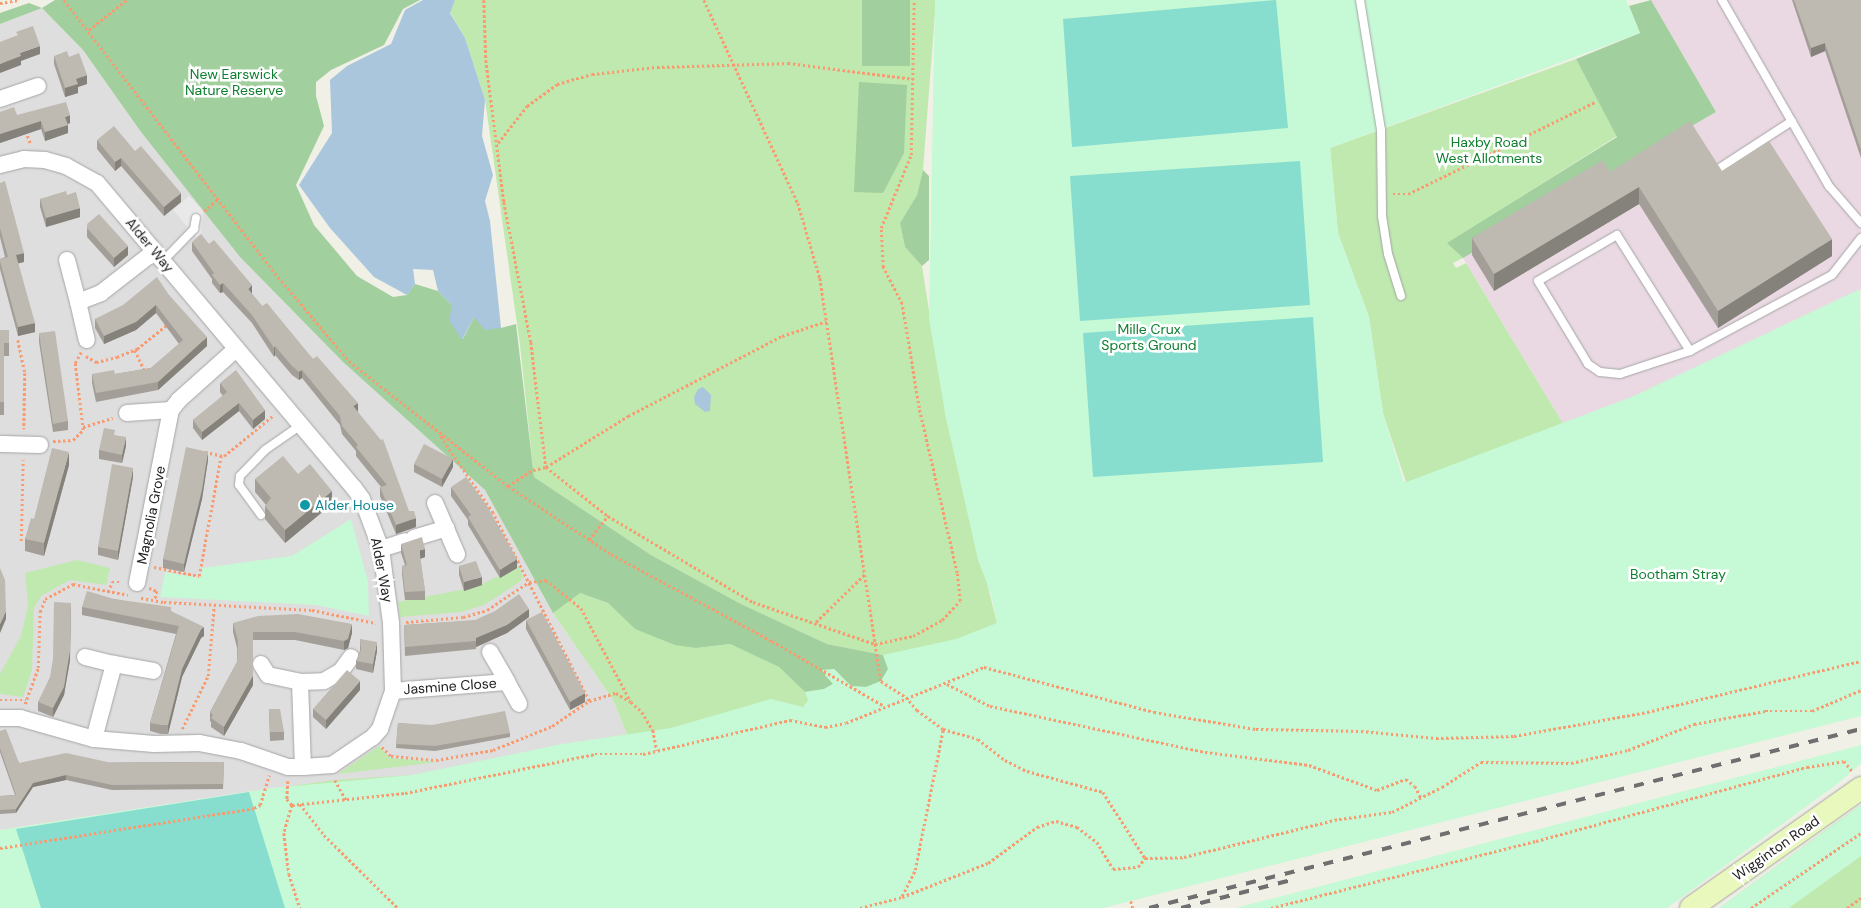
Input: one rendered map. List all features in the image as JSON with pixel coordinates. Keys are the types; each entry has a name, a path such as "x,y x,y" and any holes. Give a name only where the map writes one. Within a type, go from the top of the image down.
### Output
{"main road":[{"name":"Wigginton Road","path":"1691,908 1858,781"}],"street":[{"path":"0,99 38,86"},
{"name":"Alder Way","path":"0,165 35,159 66,166 97,182 362,499 381,549 391,624 392,691 380,729 373,738 332,765 288,766 241,751 199,743 175,744 94,739 20,718 0,718"},
{"path":"78,302 101,294 159,256"},
{"path":"67,260 78,302 84,346"},
{"path":"127,413 171,410 179,400 236,349"},
{"name":"Magnolia Grove","path":"137,584 171,410"},
{"path":"0,444 40,444"},
{"path":"435,503 457,554"},
{"path":"381,549 446,528"},
{"name":"Jasmine Close","path":"490,652 519,704"},
{"path":"85,657 153,671"},
{"path":"261,664 268,675 300,682 324,681 341,671 351,657"},
{"path":"94,739 114,664"},
{"path":"288,766 300,682"},
{"name":"Jasmine Close","path":"392,691 507,682"}],"lane":[{"path":"1360,0 1380,130 1382,191 1388,254 1401,296"},
{"path":"1722,0 1829,186 1861,223"},
{"path":"1718,169 1792,121"},
{"path":"159,256 194,229 196,218"},
{"path":"1690,351 1617,235 1538,281 1588,364 1600,372 1620,374 1690,351 1832,275 1861,238"},
{"path":"261,515 239,485 240,476 265,450 301,425"}],"path":[{"path":"0,3 20,0"},
{"path":"64,0 89,30 110,62 275,273 349,361 508,486 589,540 884,706"},
{"path":"89,30 126,0"},
{"path":"484,0 486,60 504,202 531,342 546,466 608,516 752,602 816,622 875,644 913,636 942,620 960,601 957,573 919,408 902,304 883,267 882,228 911,155 914,0"},
{"path":"704,0 798,203 820,278 881,681 906,697 917,710 943,729 978,739 1005,760 1027,771 1102,792 1145,858"},
{"path":"498,143 527,106 557,84 592,74 788,63 913,79"},
{"path":"1382,191 1408,194 1595,102"},
{"path":"25,128 35,159"},
{"path":"196,218 218,199"},
{"path":"83,427 75,363 84,346 96,362 135,350 175,319"},
{"path":"508,486 533,470 546,466 628,416 782,336 828,321"},
{"path":"135,350 149,379"},
{"path":"141,564 199,576 221,456 285,406"},
{"path":"40,444 51,440 73,440 83,427 127,413"},
{"path":"441,432 441,438 494,513 529,582"},
{"path":"202,452 221,456"},
{"path":"589,540 608,516"},
{"path":"816,622 866,573"},
{"path":"20,718 38,668 40,612 45,599 72,584 164,602 312,610 368,622 391,624 463,617 487,610 529,582 546,580 581,608 612,661 631,702 653,730 657,752"},
{"name":"Magnolia Grove","path":"108,592 112,582 137,584"},
{"path":"175,744 208,676 214,605"},
{"path":"292,805 405,793 595,754 657,752 790,720 825,727 846,723 906,697 984,667 1154,712 1256,729 1361,731 1436,738 1533,733 1647,712 1861,660"},
{"path":"946,683 990,706 1205,752 1309,765 1377,790 1406,780 1415,786 1421,798"},
{"path":"1145,858 1184,857 1340,819 1392,812 1421,798 1481,762 1572,763 1628,750 1694,724 1765,711 1812,711 1861,690"},
{"path":"589,702 616,693 631,702"},
{"path":"0,700 26,700"},
{"path":"902,897 915,870 943,729"},
{"path":"1271,908 1536,841 1807,767 1844,761 1858,781"},
{"path":"332,765 335,780 346,800"},
{"path":"288,766 287,799 292,805"},
{"path":"0,848 254,808 260,806 288,766"},
{"path":"300,804 324,835 398,908"},
{"path":"292,805 284,833 289,874 300,908"},
{"path":"860,908 902,897 988,863 1038,827 1056,821 1077,827 1097,842 1113,869 1138,868 1145,858"},
{"path":"1752,908 1861,833"},
{"path":"1847,908 1861,898"},
{"path":"1131,901 1133,908"}],"shaded area":[{"path":"423,0 455,0 450,13 465,38 485,100 482,136 493,175 485,201 490,221 501,328 485,330 474,317 462,340 449,320 452,305 438,291 433,270 413,269 415,284 407,295 374,277 330,228 299,185 332,133 330,80 347,66 391,44 405,10"},
{"path":"1651,0 1861,0 1861,290 1634,396 1564,425 1463,258 1716,112"},
{"path":"42,8 83,50 141,132 240,257 343,362 485,490 553,613 613,700 627,734 412,775 273,788 0,830 0,24"},
{"path":"189,196 203,211 201,233 196,237 173,210"},
{"path":"703,387 711,395 710,411 705,412 695,404 694,397 698,389"}],"green space":[{"name":"New Earswick Nature Reserve","path":"55,0 420,0 403,9 384,45 331,70 316,82 316,96 324,126 296,185 314,225 357,276 393,297 407,295 415,284 438,291 452,305 463,339 474,317 501,328 516,324 534,477 651,555 741,604 827,644 883,655 888,669 881,681 866,687 851,686 834,669 825,675 833,684 824,689 805,692 779,667 730,644 696,648 675,645 635,629 608,603 580,593 553,613 485,490 343,362 240,257 141,132 83,50 42,8"},
{"name":"Haxby Road West Allotments","path":"455,0 936,0 923,170 917,195 900,223 905,247 922,266 946,418 997,623 1327,504 1406,482 1383,413 1369,317 1338,233 1330,148 1576,59 1617,136 1448,243 1463,258 1453,263 1456,268 1466,263 1564,425 1634,396 1861,290 1103,908 285,908 249,792 335,780 412,775 627,734 613,700 553,613 572,595 580,593 608,603 635,629 696,648 730,644 779,667 805,692 883,655 827,644 741,604 651,555 534,477 520,345 485,100 465,38 450,12"},
{"path":"862,0 910,0 910,66 862,66"},
{"name":"Bootham Stray","path":"935,0 1626,0 1640,33 1330,148 1338,233 1369,317 1383,413 1404,483 1634,396 1860,289 1861,716 1103,908 0,908 0,830 273,788 412,775 562,744 671,728 771,699 803,707 808,700 805,692 824,689 833,684 822,670 834,669 851,686 866,687 881,681 888,669 883,655 956,639 997,623 991,594 978,560 946,418 929,319"},
{"path":"1276,0 1288,128 1072,147 1063,19"},
{"path":"1651,0 1716,112 1463,258 1447,243 1617,137 1576,59 1640,33 1629,6"},
{"path":"29,3 42,8 0,24 0,13"},
{"path":"859,82 907,85 904,153 883,193 854,192"},
{"path":"1300,161 1310,305 1080,321 1070,176"},
{"path":"923,170 929,176 929,260 922,266 905,247 900,223 917,195"},
{"name":"Mille Crux Sports Ground","path":"1313,317 1323,462 1093,477 1083,333"},
{"path":"351,519 368,582 369,616 315,605 160,597 165,572 200,578 202,568 292,556"},
{"path":"77,560 110,568 106,585 70,580 41,596 34,608 32,670 23,697 0,694 0,674 21,636 28,606 25,573"},
{"path":"519,566 523,577 521,581 484,605 461,612 400,617 398,602 476,587"},
{"path":"1861,745 1861,763 1840,782 1667,908 1236,908"},
{"path":"379,746 390,758 438,762 338,774"},
{"path":"249,792 285,908 41,908 16,829"},
{"path":"1861,805 1861,908 1719,908 1834,824"},
{"path":"1861,805 1861,856 1789,908 1719,908"}],"building":[{"path":"1794,0 1861,0 1861,150 1825,43 1811,48"},
{"path":"33,26 40,46 20,53 21,56 0,64 0,42 18,35 16,32"},
{"path":"67,51 69,57 79,53 87,75 76,79 78,84 65,88 54,56"},
{"path":"66,102 70,115 65,117 68,125 45,132 41,121 0,134 0,112 14,107 17,115"},
{"path":"1690,121 1722,171 1769,141 1832,239 1718,311 1639,187 1494,274 1472,238 1603,160 1610,172"},
{"path":"114,126 135,151 141,146 181,193 164,207 121,158 115,162 97,140"},
{"path":"5,181 24,253 16,255 35,323 18,327 0,261 0,259 8,257 0,228 0,183"},
{"path":"66,191 67,195 76,192 80,208 46,218 40,199"},
{"path":"99,214 128,246 114,258 87,228 87,224"},
{"path":"201,234 209,244 214,240 252,285 248,289 262,306 267,303 313,359 317,356 358,403 353,406 381,440 383,439 409,511 414,511 416,518 396,525 380,487 387,485 356,447 358,445 342,426 340,416 302,370 299,372 275,346 274,348 252,315 223,283 220,285 212,275 214,273 192,242"},
{"path":"157,277 169,295 207,337 158,382 96,393 92,374 114,370 115,374 151,368 183,340 156,305 136,322 104,336 95,319 123,305"},
{"path":"0,330 9,330 9,343 4,343 4,402 0,402"},
{"path":"55,331 68,421 53,424 39,333"},
{"path":"236,370 265,410 253,420 239,403 202,432 193,420 227,392 220,383"},
{"path":"104,428 115,430 114,435 126,437 122,455 99,450"},
{"path":"424,444 453,459 442,479 414,464"},
{"path":"186,447 208,452 202,490 184,564 163,559"},
{"path":"52,448 69,452 44,543 25,539 31,518 34,519"},
{"name":"Alder House","path":"283,456 298,474 310,464 332,491 285,530 265,506 271,498 255,479"},
{"path":"112,464 133,468 118,551 98,547"},
{"path":"466,477 487,506 517,559 500,570 468,517 471,515 451,487"},
{"path":"422,537 425,549 420,550 420,555 425,591 405,592 402,566 407,565 401,544"},
{"path":"476,561 482,577 464,582 459,566"},
{"path":"0,568 5,580 6,611 0,624"},
{"path":"87,591 114,599 171,607 171,611 204,627 201,629 182,669 168,725 150,723 179,626 82,607"},
{"path":"519,594 529,609 507,625 476,638 476,641 405,647 404,625 475,620 495,611"},
{"path":"54,602 71,603 70,651 64,687 53,708 38,702 50,677 53,659"},
{"path":"542,612 585,693 570,702 526,620"},
{"path":"298,614 352,624 348,639 344,641 295,632 253,632 253,676 224,727 211,718 213,715 210,712 237,662 238,641 233,623 258,616"},
{"path":"360,639 377,642 373,664 356,661 361,650"},
{"path":"347,670 360,681 326,720 313,709"},
{"path":"269,709 280,709 284,732 270,732"},
{"path":"505,711 510,733 435,746 396,744 398,723 432,725"},
{"path":"6,729 19,763 66,753 112,763 224,762 223,784 112,785 66,775 33,783 16,809 0,810 0,796 16,795 0,748 0,731"}],"railway":[{"path":"1149,908 1861,729"},
{"path":"1181,908 1296,879"}],"place":[{"name":"Alder House","path":"305,505"}]}
